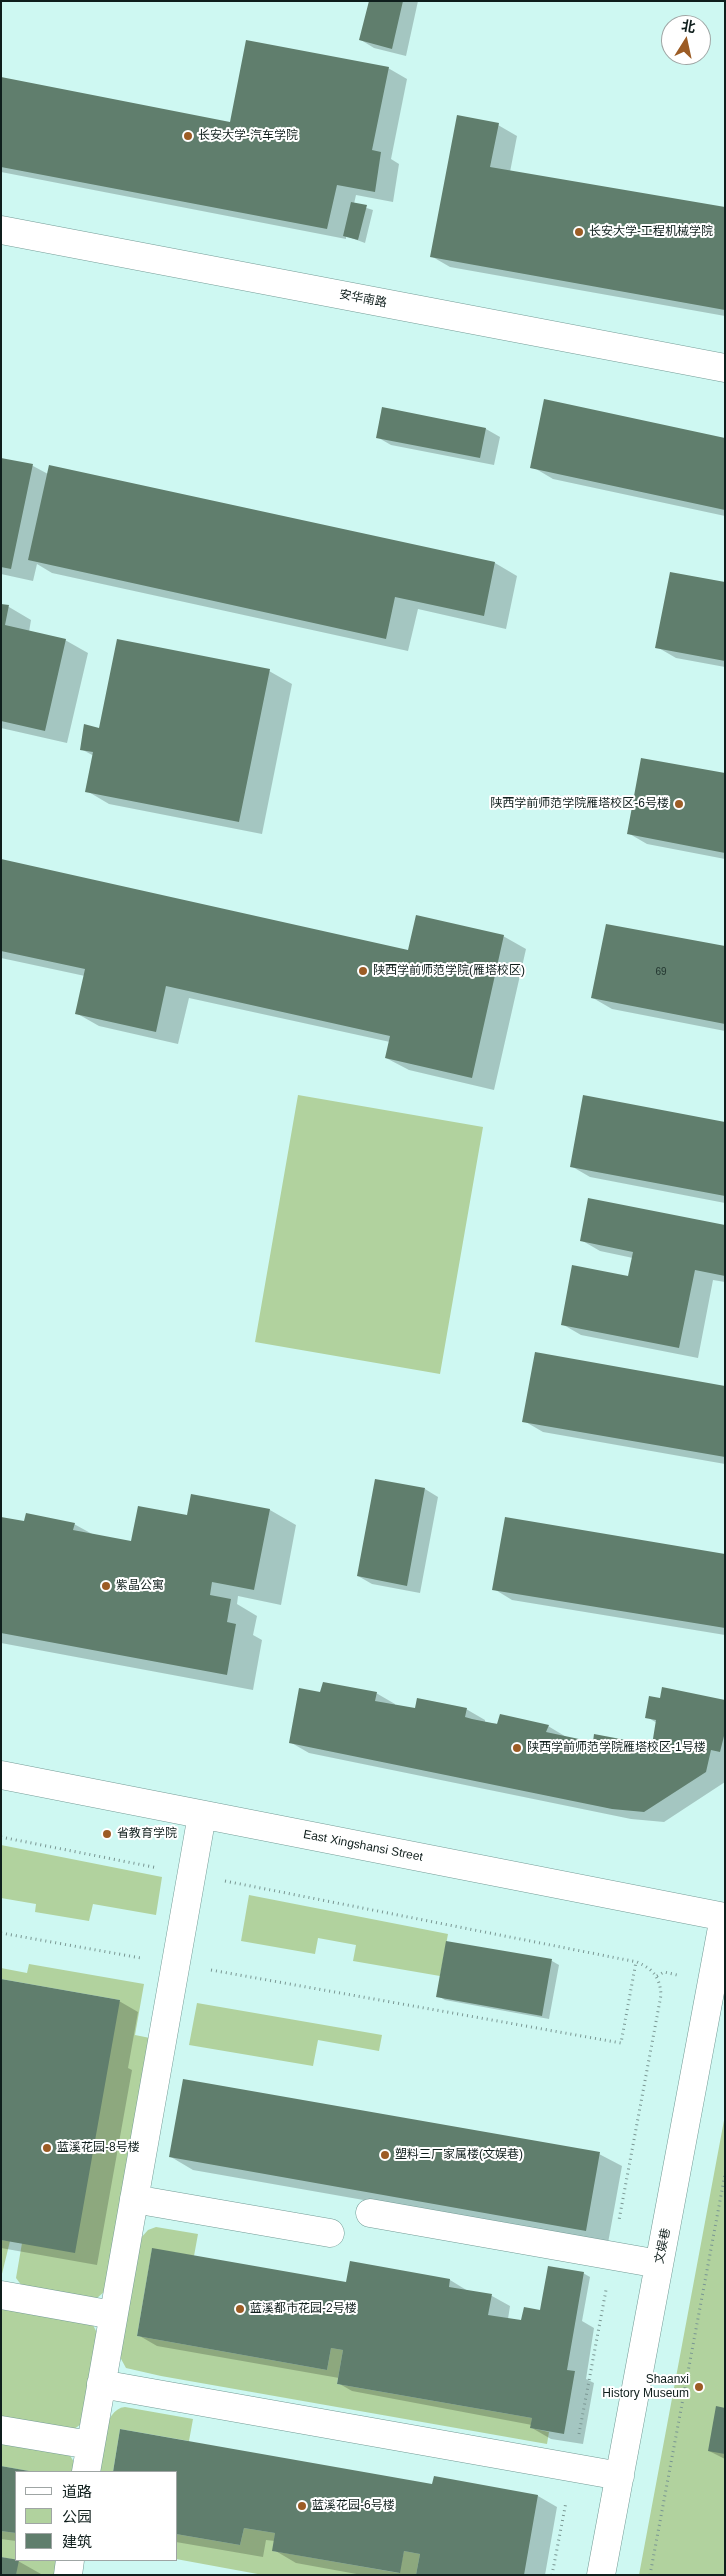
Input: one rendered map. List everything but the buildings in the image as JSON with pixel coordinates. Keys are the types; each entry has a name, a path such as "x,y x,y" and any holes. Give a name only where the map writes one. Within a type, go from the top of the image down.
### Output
{"street":[{"name":"安华南路","path":"1,230 725,368"},
{"name":"East Xingshansi Street","path":"1,1775 724,1917"},
{"path":"86,2471 202,1815"},
{"name":"文娱巷","path":"601,2575 724,1917"},
{"path":"134,2199 330,2233"},
{"path":"370,2214 659,2264"},
{"path":"1,2295 114,2315"},
{"path":"101,2384 620,2476"},
{"path":"1,2430 90,2446"},
{"path":"68,2575 70,2561"}],"path":[{"path":"1,1836 636,1962 648,1967 656,1974 660,1984 661,1995 552,2575"},
{"path":"1,1933 621,2043 636,1962"},
{"path":"650,2575 725,2174"}],"green space":[{"path":"298,1095 483,1127 440,1374 255,1342"},
{"path":"1,1845 162,1877 156,1915 93,1904 89,1921 35,1912 36,1904 1,1898"},
{"path":"249,1895 448,1934 440,1976 353,1961 356,1945 318,1938 315,1954 241,1941"},
{"path":"29,1964 144,1984 135,2035 150,2038 105,2291 96,2299 22,2286 16,2278 22,2243 120,2000 1,1979 1,1968 27,1973"},
{"path":"197,2003 382,2035 379,2051 318,2040 313,2066 189,2045"},
{"name":"Shaanxi History Museum","path":"725,2115 725,2575 639,2575"},
{"path":"156,2227 198,2234 194,2256 152,2249 137,2336 327,2370 331,2348 343,2350 337,2384 532,2418 531,2428 549,2432 547,2444 161,2376 126,2368 120,2357 140,2239 148,2230"},
{"path":"1,2240 10,2241 1,2278"},
{"path":"1,2307 92,2323 97,2333 81,2424 73,2430 1,2418"},
{"path":"125,2407 193,2419 189,2441 120,2429 113,2471 98,2471 107,2424 117,2410"},
{"path":"1,2442 69,2454 74,2462 73,2471 28,2471 1,2466"},
{"path":"244,2528 275,2533 273,2551 399,2573 404,2551 420,2554 416,2575 263,2575 178,2559 178,2534 240,2545"},
{"path":"1,2531 15,2533 15,2560 1,2557"},
{"path":"17,2561 58,2561 55,2575 16,2575"}],"place":[{"name":"长安大学-汽车学院","path":"188,136"},
{"name":"长安大学-工程机械学院","path":"579,232"},
{"name":"陕西学前师范学院雁塔校区-6号楼","path":"679,804"},
{"name":"陕西学前师范学院(雁塔校区)","path":"363,971"},
{"name":"紫晶公寓","path":"106,1586"},
{"name":"陕西学前师范学院雁塔校区-1号楼","path":"517,1748"},
{"name":"省教育学院","path":"107,1834"},
{"name":"蓝溪花园-8号楼","path":"47,2148"},
{"name":"塑料三厂家属楼(文娱巷)","path":"385,2155"},
{"name":"蓝溪都市花园-2号楼","path":"240,2309"},
{"name":"Shaanxi History Museum","path":"699,2387"},
{"name":"蓝溪花园-6号楼","path":"302,2506"}]}
